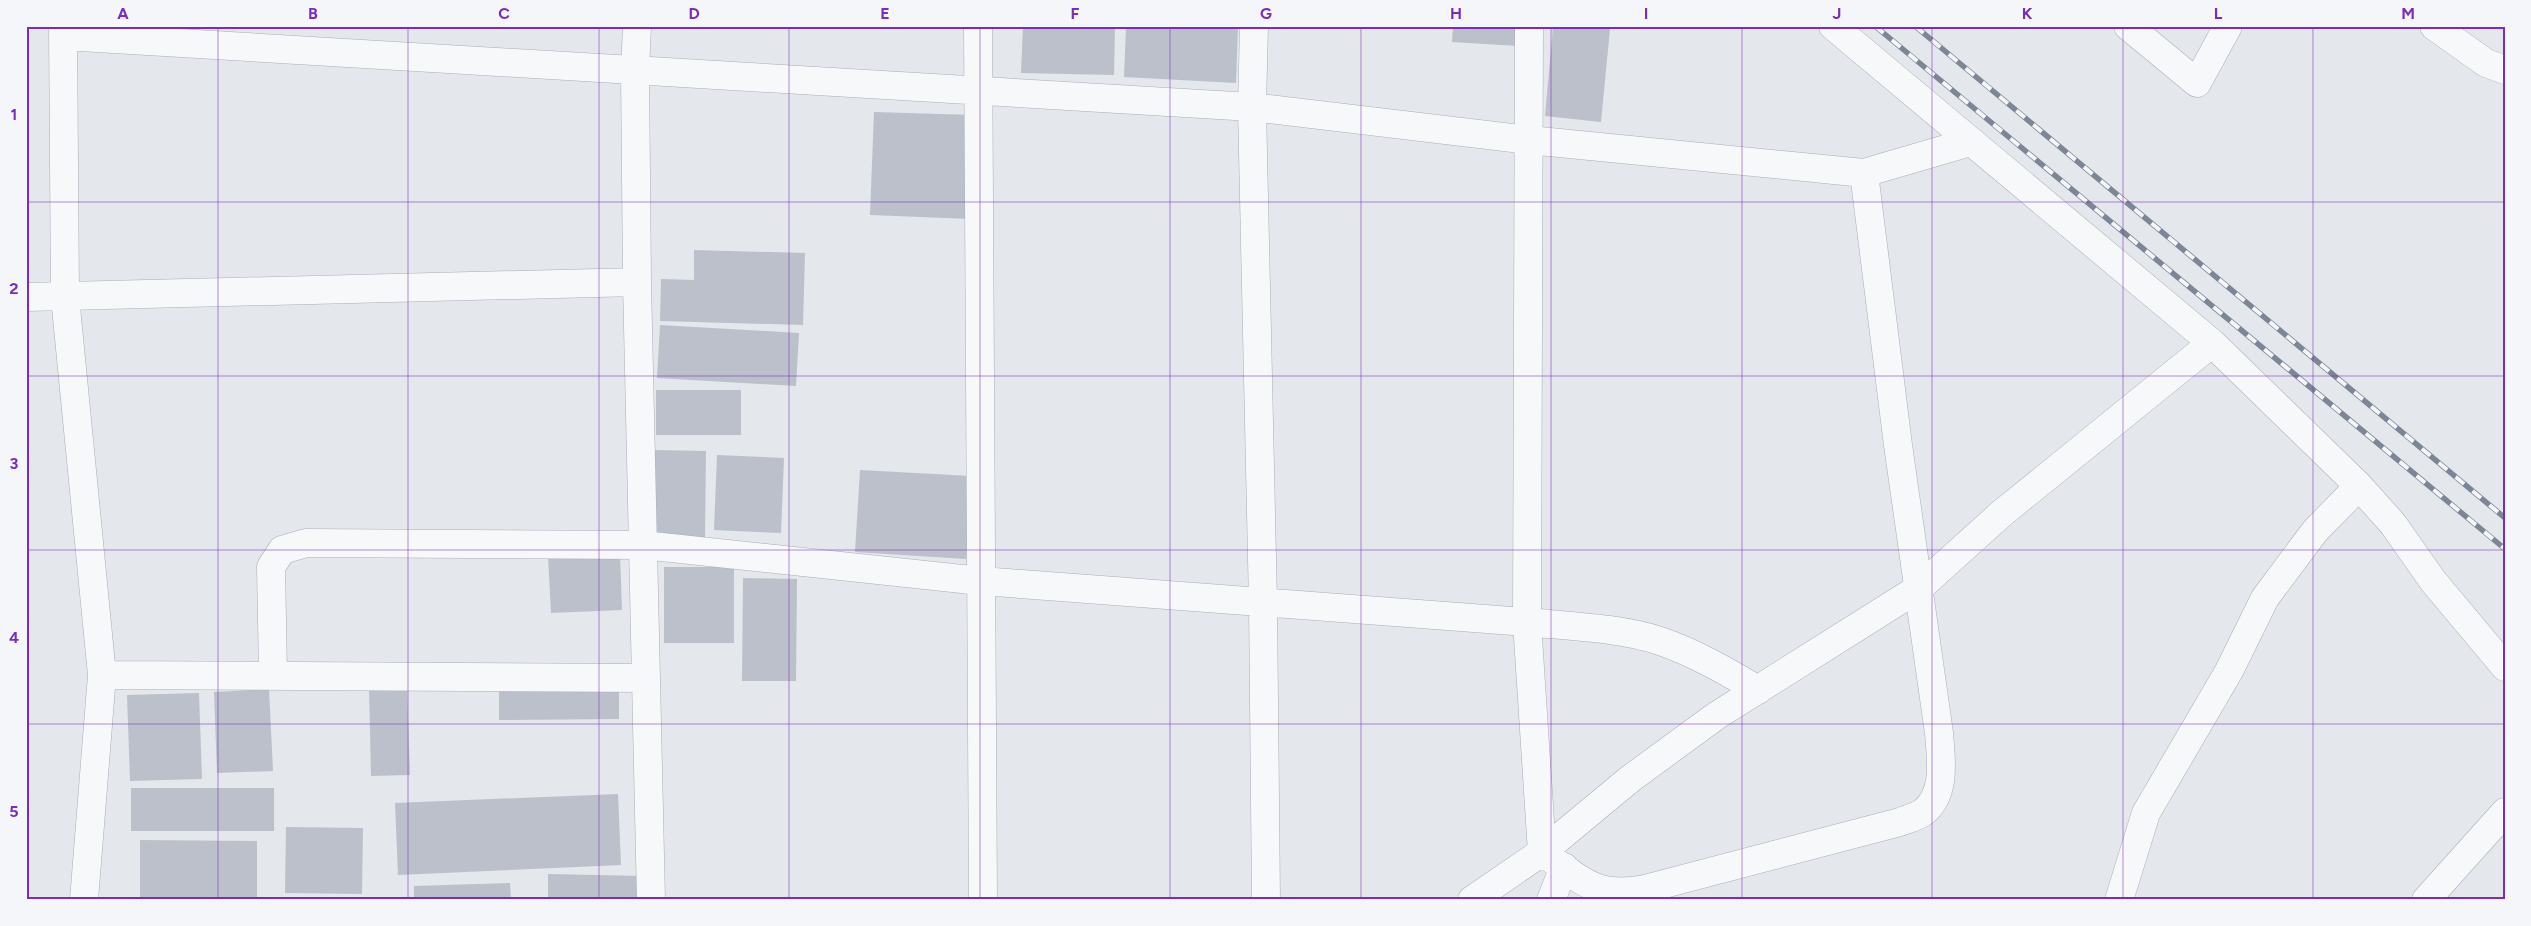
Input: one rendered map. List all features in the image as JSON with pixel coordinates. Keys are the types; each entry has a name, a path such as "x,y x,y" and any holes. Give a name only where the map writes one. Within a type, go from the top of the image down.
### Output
{"street":[{"path":"636,26 637,282 651,900"},
{"path":"978,26 983,900"},
{"path":"1254,26 1252,106 1263,603 1266,900"},
{"path":"1529,26 1527,622 1553,859 1551,900"},
{"path":"1833,26 2212,342 2359,486 2393,524 2432,580 2505,667"},
{"path":"2128,26 2197,83 2228,26"},
{"path":"2434,26 2486,63 2505,70"},
{"path":"84,900 102,675 65,297 63,31 635,71 1252,106 1529,140 1864,173 1970,142"},
{"path":"1553,859 1591,887 1628,893 1900,822 1922,812 1936,795 1941,771 1940,733 1898,445 1864,173"},
{"path":"26,297 637,282"},
{"path":"1472,900 1553,859 1630,779 1716,716 1919,588 2001,514 2212,342"},
{"path":"2119,900 2146,812 2229,671 2265,598 2315,532 2359,486"},
{"path":"273,674 271,567 282,550 306,543 643,545 981,580 1596,629 1658,640 1704,658 1758,690"},
{"path":"102,675 273,674 646,678"},
{"path":"2426,900 2505,812"}],"building":[{"path":"1023,26 1115,26 1114,75 1021,73"},
{"path":"1126,26 1238,26 1236,83 1124,77"},
{"path":"1453,26 1520,26 1518,46 1452,42"},
{"path":"1553,26 1610,29 1601,122 1545,116"},
{"path":"874,112 974,115 971,219 870,215"},
{"path":"694,250 805,253 803,325 660,321 661,279 694,280"},
{"path":"660,325 799,333 796,386 657,378"},
{"path":"656,390 741,390 741,435 656,435"},
{"path":"654,450 706,451 705,538 653,538"},
{"path":"717,455 784,458 781,533 714,530"},
{"path":"860,470 971,476 966,559 855,552"},
{"path":"620,553 622,610 551,613 548,556"},
{"path":"664,567 734,567 734,643 664,643"},
{"path":"743,578 797,579 796,681 742,681"},
{"path":"619,681 619,719 499,720 499,683"},
{"path":"407,686 410,775 371,776 369,687"},
{"path":"269,689 273,771 217,773 214,692"},
{"path":"199,693 202,779 130,781 127,695"},
{"path":"131,788 274,788 274,831 131,831"},
{"path":"618,794 621,865 398,875 395,803"},
{"path":"286,827 363,828 362,894 285,893"},
{"path":"140,840 257,841 257,897 140,897"},
{"path":"548,874 643,876 642,900 548,900"},
{"path":"510,883 511,900 414,900 414,886"}],"railway":[{"path":"1875,26 2505,549"},
{"path":"1915,26 2505,518"}]}
